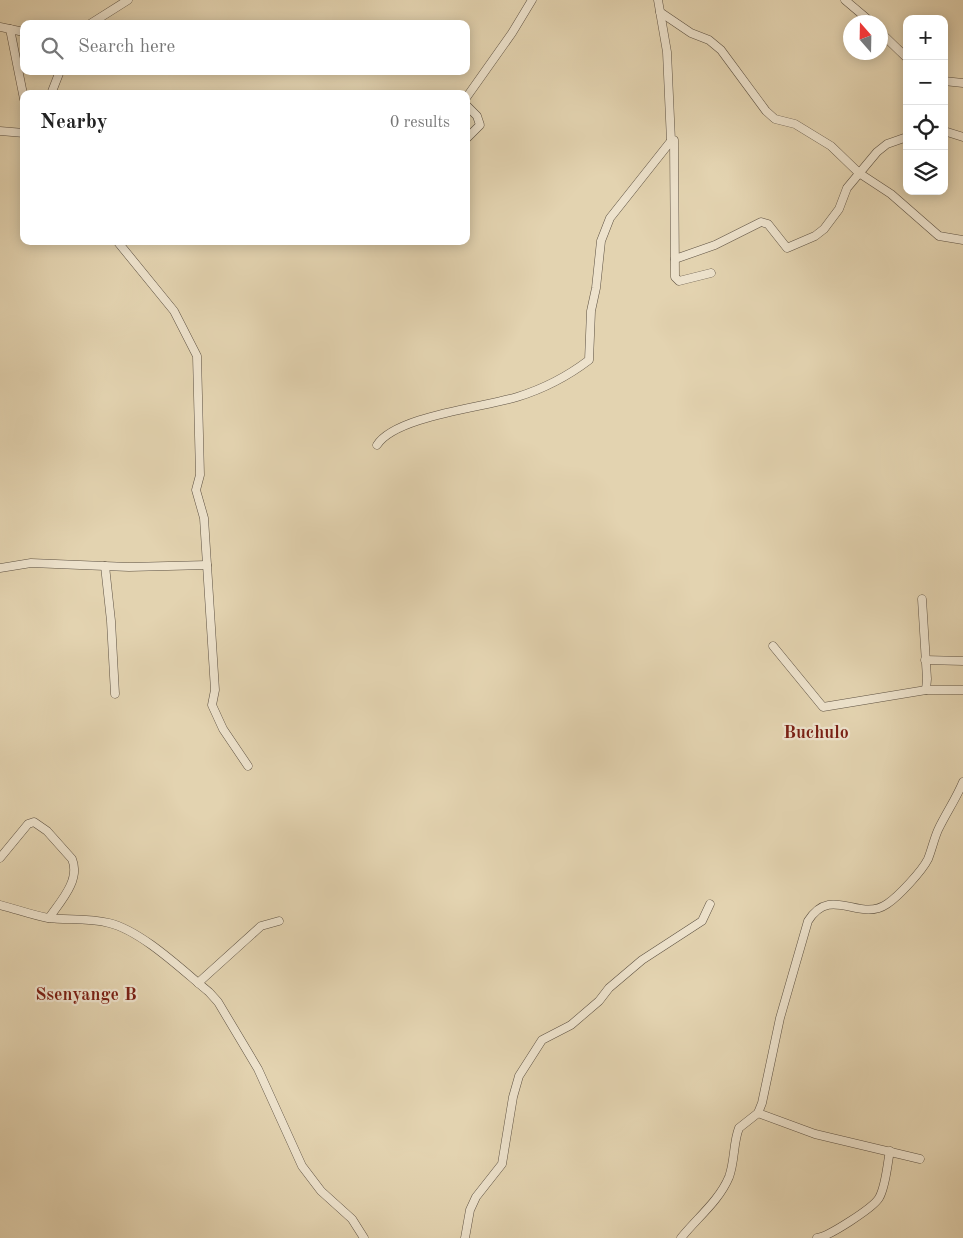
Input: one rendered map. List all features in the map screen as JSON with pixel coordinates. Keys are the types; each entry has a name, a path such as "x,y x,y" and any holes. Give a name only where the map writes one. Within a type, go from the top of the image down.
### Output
{"street":[{"path":"96,20 128,0"},
{"path":"470,92 532,0"},
{"path":"377,444 382,438 396,430 428,417 518,397 572,374 589,360 591,312 596,288 601,241 610,218 671,140 667,52 658,0"},
{"path":"845,0 863,15"},
{"path":"660,12 691,33 709,40 721,50 766,111 775,119 795,124 831,146 859,173 891,194 939,236 963,240"},
{"path":"0,27 20,31"},
{"path":"10,29 22,90"},
{"path":"888,40 903,54"},
{"path":"53,90 58,75"},
{"path":"948,81 963,83"},
{"path":"470,109 477,116 480,125 470,135"},
{"path":"0,131 20,133"},
{"path":"948,132 963,137"},
{"path":"675,260 715,245 761,222 768,224 787,248 815,236 839,209 848,188 877,152 887,144 903,138"},
{"path":"671,140 674,140 675,277 679,281 711,273"},
{"path":"120,245 174,311 197,356 200,475 196,490 204,518 208,565 215,690 212,705 224,729 248,766"},
{"path":"0,568 32,563 105,566 208,565"},
{"path":"105,566 111,621 115,694"},
{"path":"922,599 926,690"},
{"path":"773,646 823,707 926,690 963,690"},
{"path":"926,660 963,661"},
{"path":"681,1238 717,1196 728,1178 734,1159 739,1128 758,1113 762,1104 780,1018 808,921 818,908 827,905 836,904 867,910 888,904 919,872 927,860 938,830 963,782"},
{"path":"0,858 28,824 34,822 47,831 72,858 74,863 70,886 49,918"},
{"path":"0,904 49,918 70,917 109,923 143,939 198,983 218,1002 258,1069 291,1146 311,1180 352,1219 364,1238"},
{"path":"464,1238 470,1210 476,1197 502,1164 513,1097 519,1076 542,1040 571,1025 599,1001 609,988 642,960 702,921 710,904"},
{"path":"198,983 261,926 279,921"},
{"path":"758,1113 815,1134 920,1158"},
{"path":"817,1238 827,1236 876,1203 881,1192 890,1151"}],"district":[{"name":"Buchulo","path":"816,732"},
{"name":"Ssenyange B","path":"86,994"}]}
